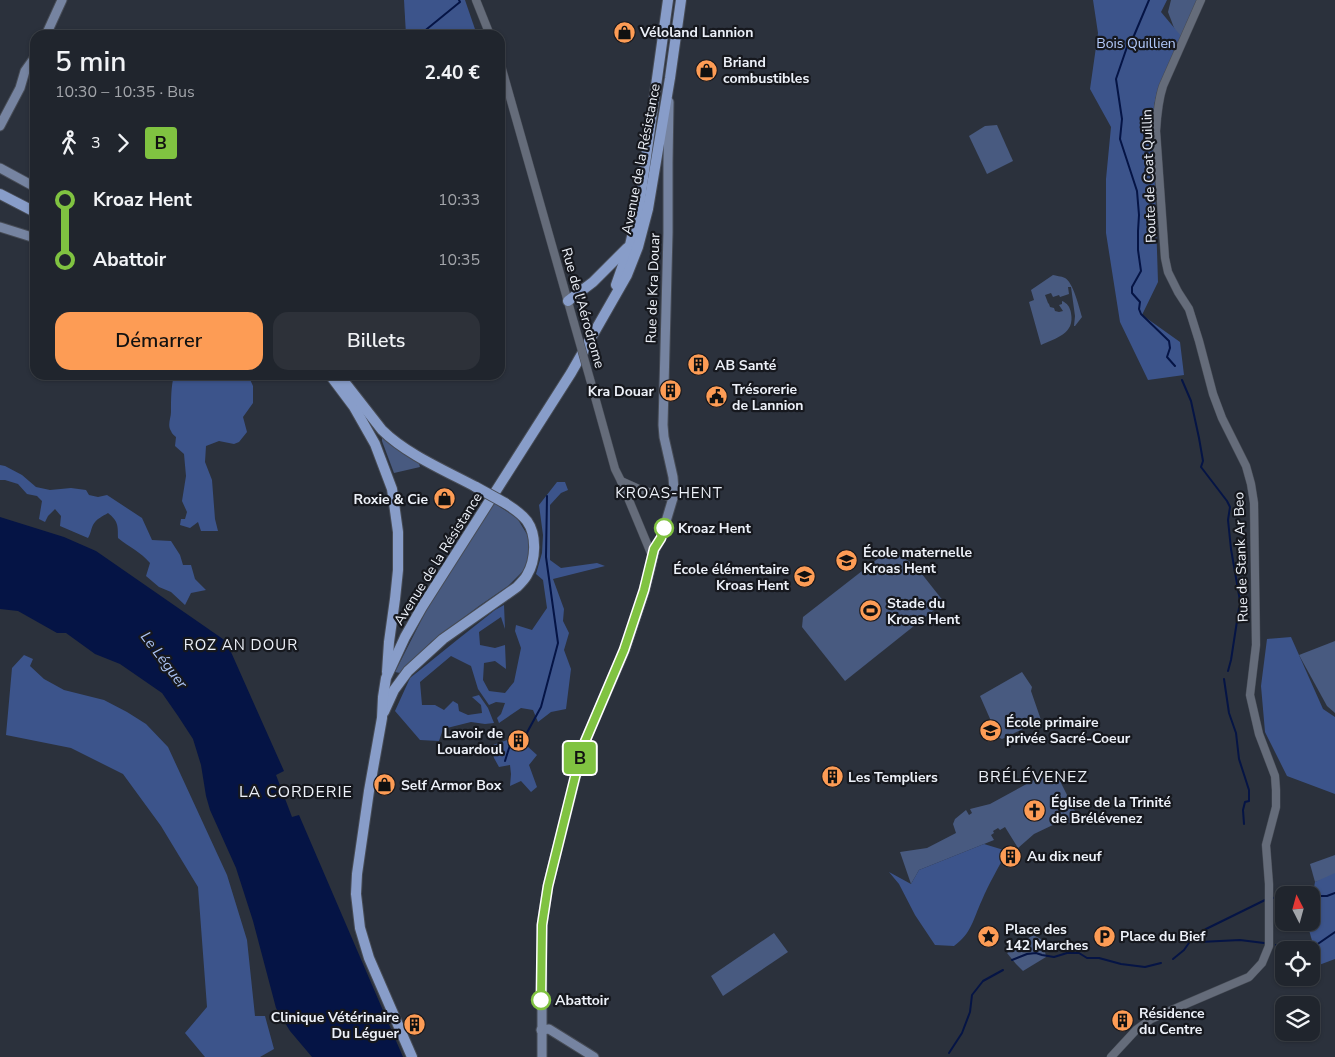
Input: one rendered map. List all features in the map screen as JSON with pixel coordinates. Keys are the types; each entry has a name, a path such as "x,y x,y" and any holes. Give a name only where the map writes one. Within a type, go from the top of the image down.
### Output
{"main road":[{"path":"48,30 62,0"},
{"name":"Avenue de la Résistance","path":"604,317 630,245 638,207 668,0"},
{"name":"Avenue de la Résistance","path":"412,1057 370,958 360,928 356,894 357,874 382,718 382,697 386,678 422,606 571,373 627,275 638,247 648,209 681,0"},
{"path":"0,126 30,64"},
{"name":"Rue de Kra Douar","path":"542,1057 542,925 548,886 584,744 624,650 644,590 654,549 661,538 673,498 673,477 663,425 670,78"},
{"path":"0,168 30,184"},
{"path":"0,194 30,209"},
{"path":"0,200 30,215"},
{"path":"0,227 30,236"},
{"path":"568,301 593,282 630,245"},
{"path":"334,380 354,407 375,444 392,490 398,532 398,570 386,678"},
{"path":"343,380 388,436 431,464 518,511 528,522 533,534 534,556 527,576 517,587 443,639 408,671 394,690 382,718"},
{"path":"541,1030 549,1028 594,1057"}],"street":[{"path":"476,0 488,30"},
{"name":"Route de Coat Quillin","path":"1193,323 1189,309 1168,272 1165,258 1156,131 1159,98 1163,86 1201,0"},
{"name":"Rue de l'Aérodrome","path":"505,80 610,455 653,558"},
{"name":"Rue de Stank Ar Beo","path":"1111,1057 1136,1030 1150,1019 1249,977 1262,963 1269,946 1269,884 1266,845 1276,807 1276,790 1275,776 1259,734 1250,695 1256,645 1254,503 1246,466 1222,418 1213,394 1193,323"},
{"path":"621,482 641,490 673,498"}],"shaded area":[{"path":"1171,0 1197,0 1181,36 1176,33 1168,12"},
{"path":"997,125 1013,161 987,174 969,136 985,126"},
{"path":"1053,275 1063,277 1071,284 1082,317 1074,326 1075,316 1071,287 1068,287 1069,294 1060,297 1059,295 1053,297 1051,293 1045,295 1050,307 1054,308 1055,311 1063,311 1059,305 1062,304 1062,301 1067,304 1071,311 1071,320 1067,331 1041,345 1029,302 1034,300 1031,290"},
{"path":"382,438 418,460 420,467 394,473"},
{"path":"494,503 517,518 528,536 529,558 523,571 508,586 431,642 400,673 395,672 430,603"},
{"path":"889,550 914,564 944,602 845,681 802,627 803,617"},
{"path":"1335,641 1335,713 1327,706 1299,655"},
{"path":"1022,672 1032,687 1031,691 1041,720 1002,739 998,737 980,696"},
{"path":"1054,769 1076,813 1077,823 1057,823 1034,834 1018,848 1005,827 1000,830 998,828 991,835 994,840 919,870 911,884 900,852 927,848 956,833 953,824 955,819 966,810 969,815 972,813 970,809 990,804"},
{"path":"1335,855 1335,876 1315,882 1310,864"},
{"path":"774,933 788,952 723,996 711,976"},
{"path":"1033,935 1043,940 1046,957 1023,971 1007,953"}],"green space":[{"path":"404,0 465,0 475,30 406,30"},
{"name":"Bois Quillien","path":"1093,0 1167,0 1161,12 1181,36 1157,92 1154,106 1158,282 1142,315 1180,342 1184,375 1148,380 1120,322 1106,233 1106,179 1111,127 1090,89 1098,33"},
{"path":"173,380 250,380 253,386 253,403 243,417 247,432 239,442 234,444 219,441 206,446 205,462 212,480 215,519 218,531 201,531 198,522 190,528 180,525 181,519 185,519 187,512 182,501 186,476 184,454 175,446 176,437 169,426"},
{"path":"0,465 22,475 36,487 50,490 71,488 86,490 89,495 98,497 107,495 142,518 152,540 171,541 180,555 183,565 191,565 195,579 206,590 191,593 185,605 171,592 159,587 146,576 150,563 118,538 117,524 108,513 94,523 88,538 60,526 61,516 55,509 45,522 39,519 42,501 37,496 27,494 18,484 0,480"},
{"path":"557,482 565,482 568,490 561,493 550,505 550,560 561,568 597,563 605,566 553,579 564,609 563,621 569,633 564,650 571,669 566,709 551,712 538,722 533,710 521,708 499,723 497,718 501,714 505,703 496,702 489,705 478,689 471,666 451,656 420,682 422,705 435,705 444,710 453,701 458,704 459,711 468,715 482,713 481,705 472,697 479,695 488,708 494,723 471,722 443,729 439,741 420,740 395,711 410,678 495,610 504,605 505,629 501,617 479,632 480,645 495,648 505,645 506,669 495,661 484,663 483,680 489,691 505,693 514,682 521,648 515,631 516,625 532,630 547,608 543,580 536,574 542,553 543,535 539,505"},
{"path":"1291,637 1323,709 1335,717 1335,794 1287,776 1265,732 1261,686 1267,639"},
{"path":"24,655 33,659 30,666 44,679 64,690 104,700 127,712 146,724 168,747 227,875 247,940 255,1016 265,1016 274,1049 260,1057 205,1057 185,1033 207,1007 198,887 161,826 123,774 71,748 6,735 12,668"},
{"path":"524,734 528,738 526,745 537,755 529,765 537,787 531,792 521,781 510,786 510,765 499,767 491,748 493,745"},
{"path":"984,844 1007,851 965,936 954,946 935,945 915,915 899,884 889,872 911,884 919,870"},
{"path":"1335,873 1335,959 1320,965 1320,941 1312,941 1309,931 1320,931 1320,886 1314,886 1315,882"}],"water":[{"name":"Le Léguer","path":"0,517 64,537 96,551 233,646 231,652 284,771 276,775 292,817 299,815 403,1057 312,1057 290,1031 276,1008 253,921 236,868 210,810 201,765 193,739 162,693 120,664 95,654 66,633 57,633 18,611 0,609"}],"waterway":[{"path":"426,30 460,2 459,0"},
{"path":"1149,0 1133,38 1127,47 1116,79 1122,119 1120,139 1137,191 1139,215 1138,250 1141,271 1132,287 1132,293 1140,302 1139,309 1141,314 1169,341 1170,348 1167,357 1175,366"},
{"path":"1182,380 1191,401 1203,461 1201,467 1230,507 1228,520 1240,605"},
{"path":"505,761 510,745 524,738 541,707 558,643 546,557 547,496"},
{"path":"1228,671 1239,608"},
{"path":"1224,679 1229,713 1236,733 1239,759 1249,790 1249,801 1245,802 1243,810 1244,824"},
{"path":"1320,896 1335,893"},
{"path":"1173,959 1184,950 1191,940 1206,929 1265,900"},
{"path":"1320,942 1335,932"},
{"path":"1192,941 1240,940 1264,943"},
{"path":"1012,960 1027,954 1036,953 1054,957 1067,953 1079,953 1087,958 1099,958 1121,964 1145,967 1161,963"},
{"path":"949,1053 962,1033 970,1012 972,995 983,981 1003,970"}],"bus line":[{"name":"B","path":"541,1000 542,925 548,886 575,777 584,744 624,650 644,590 654,549 661,538 664,528"}],"place":[{"name":"Véloland Lannion","path":"624,32"},
{"name":"Briand combustibles","path":"707,70"},
{"name":"AB Santé","path":"699,365"},
{"name":"Kra Douar","path":"670,391"},
{"name":"Trésorerie de Lannion","path":"716,397"},
{"name":"Roxie & Cie","path":"444,499"},
{"name":"Kroaz Hent","path":"664,528"},
{"name":"École maternelle Kroas Hent","path":"847,560"},
{"name":"École élémentaire Kroas Hent","path":"805,577"},
{"name":"Stade du Kroas Hent","path":"871,611"},
{"name":"École primaire privée Sacré-Coeur","path":"990,730"},
{"name":"Lavoir de Louardoul","path":"519,741"},
{"name":"Les Templiers","path":"832,777"},
{"name":"Self Armor Box","path":"385,785"},
{"name":"Église de la Trinité de Brélévenez","path":"1035,810"},
{"name":"Au dix neuf","path":"1011,856"},
{"name":"Place du Bief","path":"1104,936"},
{"name":"Place des 142 Marches","path":"989,937"},
{"name":"Abattoir","path":"541,1000"},
{"name":"Résidence du Centre","path":"1123,1021"},
{"name":"Clinique Vétérinaire Du Léguer","path":"415,1025"}],"district":[{"name":"KROAS-HENT","path":"669,493"},
{"name":"ROZ AN DOUR","path":"241,645"},
{"name":"BRÉLÉVENEZ","path":"1033,777"},
{"name":"LA CORDERIE","path":"296,792"}]}
